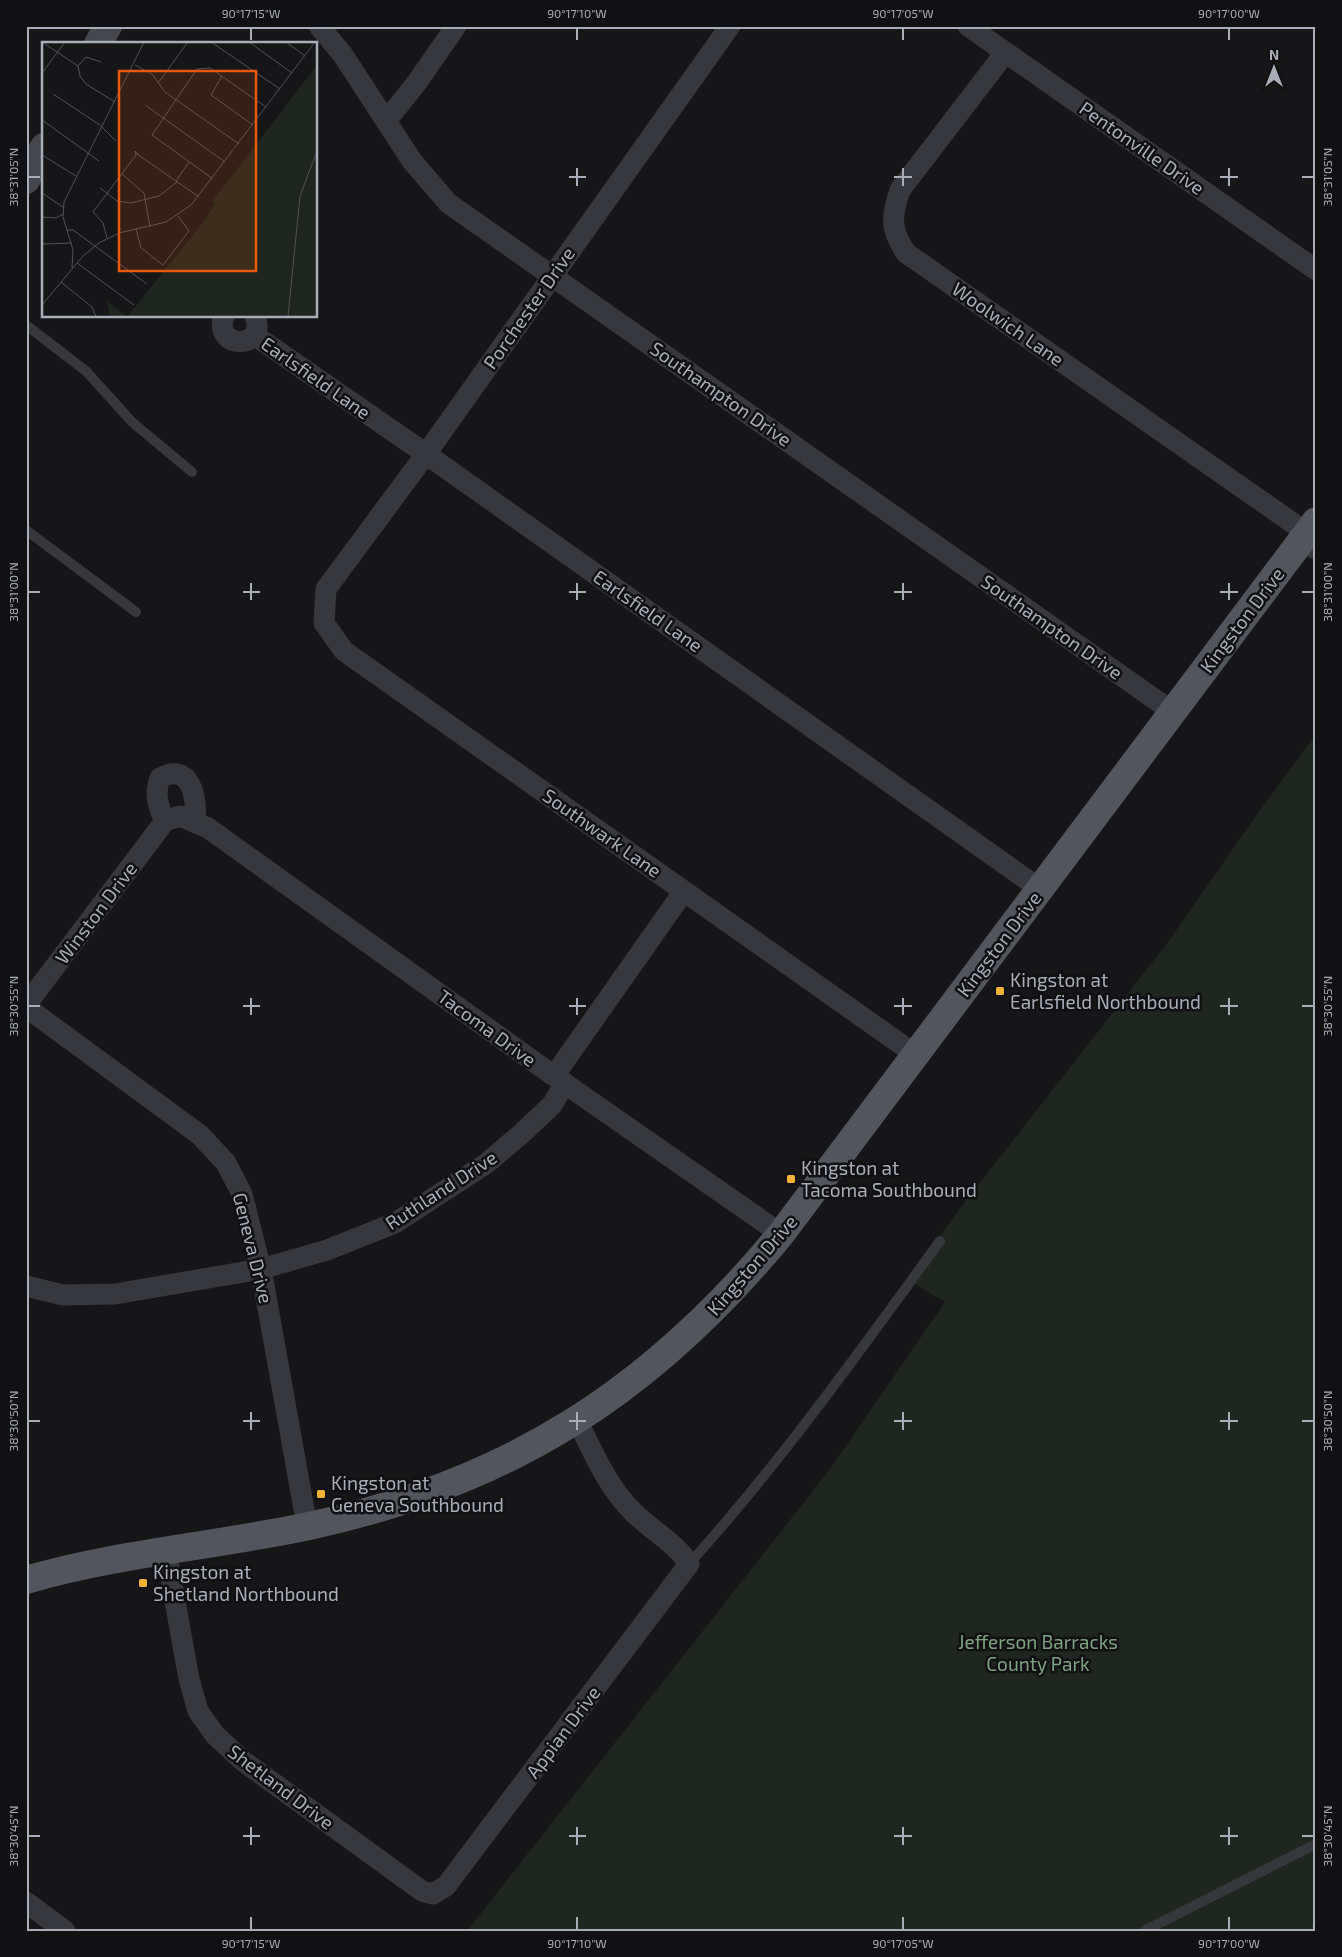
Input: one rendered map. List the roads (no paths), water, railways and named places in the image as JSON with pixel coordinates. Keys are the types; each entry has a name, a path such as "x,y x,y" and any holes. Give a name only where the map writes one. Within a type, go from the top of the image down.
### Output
{"main road":[{"path":"99,42 108,26"},
{"path":"26,180 42,151"},
{"name":"Kingston Drive","path":"26,1580 76,1567 307,1526 378,1509 459,1482 526,1450 615,1395 678,1343 737,1286 781,1234 1172,712 1309,539"}],"street":[{"name":"Southampton Drive","path":"319,26 343,55 412,161 448,203 1172,712"},
{"path":"386,120 418,81 456,26"},
{"name":"Porchester Drive","path":"326,589 426,454 730,26"},
{"name":"Pentonville Drive","path":"968,26 1316,270"},
{"name":"Woolwich Lane","path":"1005,53 900,190 895,206 893,224 896,238 906,253 1309,539"},
{"name":"Earlsfield Lane","path":"224,318 222,329 229,339 240,342 246,341 254,326 426,454 1040,889"},
{"name":"Southwark Lane","path":"326,589 324,623 344,651 916,1055"},
{"path":"165,821 158,806 156,789 160,778 168,774 177,773 185,777 192,788 195,821"},
{"name":"Tacoma Drive","path":"165,821 180,816 208,828 559,1079 781,1234"},
{"name":"Winston Drive","path":"26,1006 165,821"},
{"name":"Ruthland Drive","path":"26,1286 63,1295 115,1294 261,1269 327,1250 395,1223 487,1163 552,1105 559,1079 684,891"},
{"name":"Geneva Drive","path":"26,1006 200,1135 226,1163 242,1194 261,1269 307,1526"},
{"path":"577,1420 607,1479 633,1512 682,1553 689,1564"},
{"name":"Shetland Drive","path":"166,1551 189,1679 198,1711 215,1735 251,1767 422,1891 433,1894"},
{"name":"Appian Drive","path":"433,1894 446,1886 689,1564"},
{"path":"26,1902 65,1931"}],"lane":[{"path":"26,325 86,371 132,422 192,472"},
{"path":"26,530 136,612"},
{"path":"689,1564 733,1516 838,1382 940,1241"},
{"path":"1144,1931 1316,1844"}],"place":[{"name":"Kingston at Earlsfield Northbound","path":"1000,991"},
{"name":"Kingston at Tacoma Southbound","path":"791,1179"},
{"name":"Kingston at Geneva Southbound","path":"321,1494"},
{"name":"Kingston at Shetland Northbound","path":"143,1583"}],"park label":[{"name":"Jefferson Barracks County Park","path":"1038,1653"}]}
